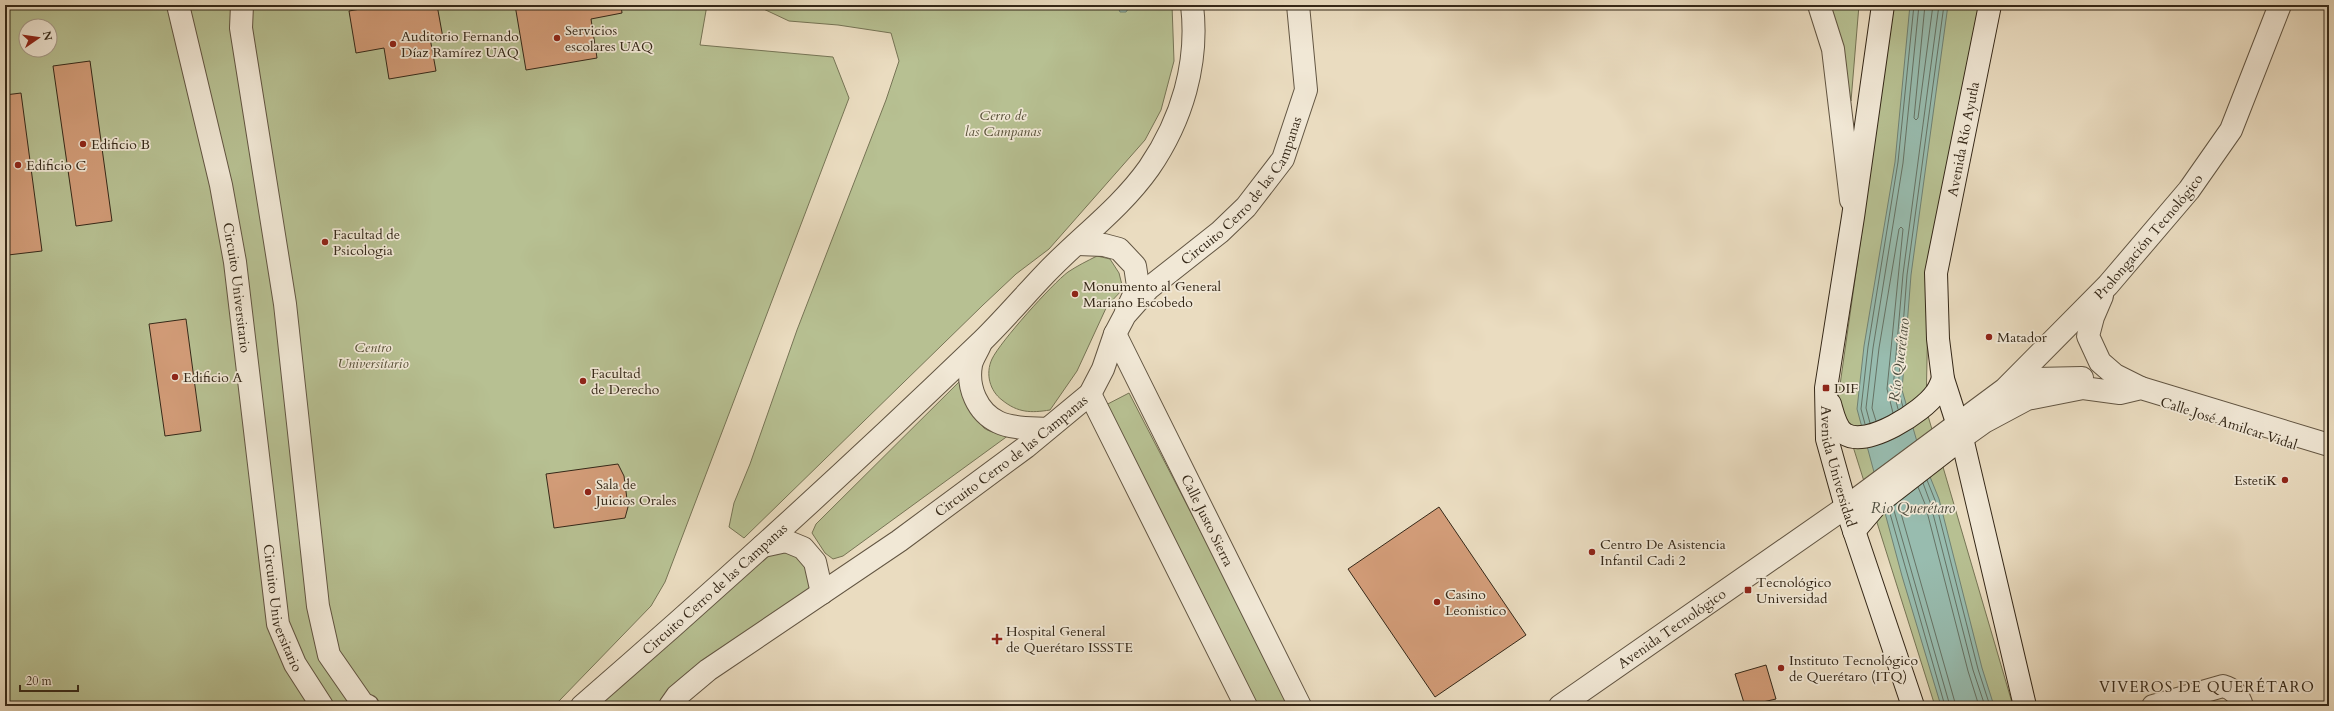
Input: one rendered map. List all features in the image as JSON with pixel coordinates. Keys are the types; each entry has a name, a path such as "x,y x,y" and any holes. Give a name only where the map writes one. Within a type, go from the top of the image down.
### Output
{"street":[{"name":"Circuito Universitario","path":"178,5 221,185 235,262 278,624 295,664 322,706"},
{"path":"242,5 241,28 285,304 318,606 329,655 363,704 368,706"},
{"name":"Circuito Cerro de las Campanas","path":"582,706 763,546 981,342 1048,271 1114,210 1149,168 1170,131 1187,91 1193,60 1195,31 1192,5"},
{"name":"Circuito Cerro de las Campanas","path":"670,706 677,696 708,670 899,541 1047,429 1090,394 1103,369 1115,334 1125,314 1149,288 1220,232 1246,207 1282,159 1306,90 1298,5"},
{"path":"1819,5 1836,63 1853,217"},
{"path":"1853,217 1883,5"},
{"name":"Avenida Río Ayutla","path":"1943,379 1938,338 1936,273 1990,5"},
{"name":"Prolongación Tecnológico","path":"1959,431 2005,389 2108,285 2189,190 2231,130 2280,5"},
{"name":"Avenida Universidad","path":"1853,217 1826,388 1827,439 1846,507 1913,706"},
{"path":"1078,244 1104,245 1119,249 1135,266 1138,286 1125,314"},
{"path":"2108,285 2093,317 2088,336 2100,362 2115,376 2135,389"},
{"name":"Calle Justo Sierra","path":"1115,334 1300,706"},
{"path":"981,342 971,365 971,388 980,408 998,422 1021,427 1047,429"},
{"path":"1826,388 1834,418 1844,434 1858,438 1875,435 1900,422 1916,411 1936,394 1943,379"},
{"path":"1943,379 1959,431 2025,706"},
{"name":"Calle José Amilcar Vidal","path":"2005,389 2035,379 2084,379 2135,389 2329,445"},
{"name":"Calle José Amilcar Vidal","path":"1959,431 1984,422 2027,399 2084,388 2120,392 2135,389 2329,456"},
{"path":"1090,394 1246,706"},
{"path":"1854,531 1873,496 1959,431"},
{"name":"Avenida Tecnológico","path":"1560,706 1846,507 1873,496"},
{"path":"763,546 786,541 803,548 815,562 822,593"},
{"path":"2152,706 2224,686 2232,688 2239,698 2242,706"}],"green space":[{"name":"Centro Universitario","path":"5,5 707,5 700,45 833,57 849,98 665,582 651,606 559,701 550,706 5,706"},
{"name":"Cerro de las Campanas","path":"755,5 1172,5 1174,61 1161,110 1145,140 1049,249 1016,274 983,305 744,538 729,527 734,503 750,464 797,330 886,100 899,61 891,33 838,25 789,21"},
{"path":"1827,5 1859,5 1851,101"},
{"path":"1894,5 1980,5 1929,263 1926,409 2013,706 1935,706 1838,399"},
{"path":"1097,256 1110,259 1119,273 1123,289 1107,306 1077,371 1050,410 1031,412 1019,410 1008,404 994,392 990,382 989,370 992,359 1015,327 1060,278 1071,270"},
{"path":"963,378 973,411 976,418 984,428 996,433 1009,435 843,556 833,559 825,553 812,533 816,524"},
{"path":"1129,393 1291,706 1253,706 1100,408"},
{"path":"763,546 803,548 822,593 670,706 582,706"}],"water":[{"path":"1117,5 1131,5 1126,12 1120,12"},
{"name":"Rio Querétaro","path":"1910,5 1948,5 1911,275 1902,390 1920,452 1939,499 1982,668 1994,706 1941,706 1902,576 1857,409 1864,346 1895,162"}],"building":[{"name":"Auditorio Fernando Díaz Ramírez UAQ","path":"383,5 437,5 443,38 430,38 436,71 389,79 384,48 356,53 349,11"},
{"name":"Servicios escolares UAQ","path":"515,5 621,5 622,13 591,19 597,58 526,70"},
{"name":"Edificio B","path":"90,61 112,221 76,226 53,66"},
{"name":"Edificio C","path":"21,93 42,251 8,255 5,235 5,95"},
{"name":"Edificio A","path":"186,319 201,431 165,436 149,324"},
{"name":"Sala de Juicios Orales","path":"618,464 624,476 628,507 625,518 554,528 546,474"},
{"name":"Casino Leonistico","path":"1439,507 1526,635 1435,697 1348,569"},
{"path":"1766,665 1776,699 1745,706 1735,674"}],"place":[{"name":"Servicios escolares UAQ","path":"557,38"},
{"name":"Auditorio Fernando Díaz Ramírez UAQ","path":"393,44"},
{"name":"Edificio B","path":"83,144"},
{"name":"Edificio C","path":"18,165"},
{"name":"Facultad de Psicologia","path":"325,242"},
{"name":"Monumento al General Mariano Escobedo","path":"1075,294"},
{"name":"Matador","path":"1989,337"},
{"name":"Edificio A","path":"175,377"},
{"name":"Facultad de Derecho","path":"583,381"},
{"name":"DIF","path":"1826,388"},
{"name":"EstetiK","path":"2285,480"},
{"name":"Sala de Juicios Orales","path":"588,492"},
{"name":"Centro De Asistencia Infantil Cadi 2","path":"1592,552"},
{"name":"Tecnológico Universidad","path":"1748,590"},
{"name":"Casino Leonistico","path":"1437,602"},
{"name":"Hospital General de Querétaro ISSSTE","path":"997,639"},
{"name":"Instituto Tecnológico de Querétaro (ITQ)","path":"1781,668"}],"district":[{"name":"VIVEROS DE QUERÉTARO","path":"2207,687"}],"water label":[{"name":"Río Querétaro","path":"1899,360"}]}
